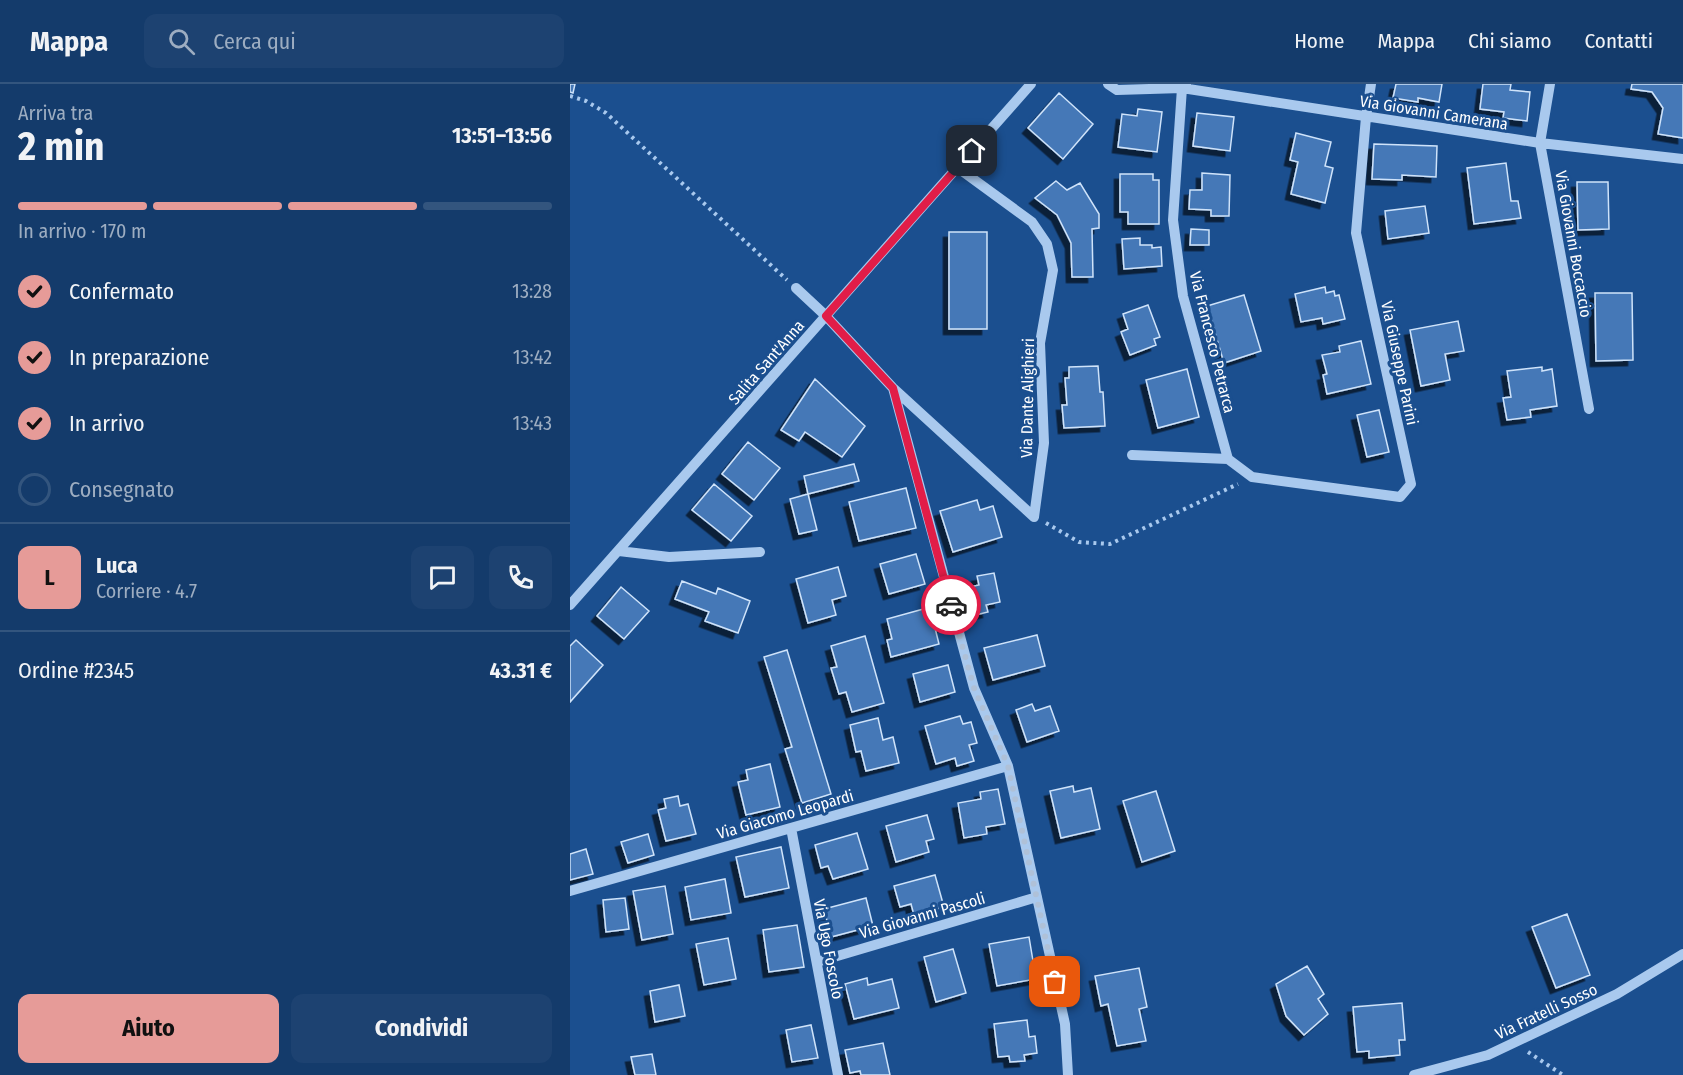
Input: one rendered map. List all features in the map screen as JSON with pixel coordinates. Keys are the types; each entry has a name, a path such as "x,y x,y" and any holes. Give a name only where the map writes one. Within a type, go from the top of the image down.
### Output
{"street":[{"name":"Salita Sant'Anna","path":"570,605 1031,84"},
{"name":"Via Giovanni Camerana","path":"1108,84 1117,90 1184,86 1366,117 1540,143 1683,159"},
{"name":"Via Giuseppe Parini","path":"1252,477 1400,497 1411,484 1356,233 1371,84"},
{"name":"Via Giovanni Boccaccio","path":"1550,84 1540,143 1589,409"},
{"name":"Via Francesco Petrarca","path":"1184,86 1173,220 1183,296 1228,459"},
{"name":"Via Dante Alighieri","path":"957,168 1032,222 1047,244 1053,270 1040,343 1044,443 1034,517"},
{"path":"796,288 826,316 893,388 1034,517"},
{"path":"893,388 974,688 1008,766 1065,1024 1068,1075"},
{"path":"1132,455 1228,459 1252,477"},
{"path":"619,551 669,557 760,552"},
{"name":"Via Giacomo Leopardi","path":"570,891 1008,766"},
{"name":"Via Ugo Foscolo","path":"791,828 838,1075"},
{"name":"Via Giovanni Pascoli","path":"817,962 1037,897"},
{"name":"Via Fratelli Sosso","path":"1414,1075 1488,1055 1515,1043 1617,994 1683,954"}],"path":[{"path":"570,96 586,101 606,113 796,288"},
{"path":"1034,517 1079,542 1110,544 1252,477"},
{"path":"1515,1043 1563,1075"}],"building":[{"path":"570,84 575,84 573,93 570,92"},
{"path":"1396,84 1442,84 1439,102 1418,98 1418,102 1393,98"},
{"path":"1483,84 1511,84 1510,90 1530,92 1527,121 1503,118 1504,112 1480,109"},
{"path":"1632,84 1683,84 1683,138 1658,134 1663,108 1652,92 1631,89"},
{"path":"1059,93 1093,124 1063,159 1028,128"},
{"path":"1138,109 1162,112 1157,152 1118,147 1122,114 1137,116"},
{"path":"1197,113 1234,117 1230,151 1193,146"},
{"path":"1296,133 1331,142 1325,166 1333,168 1325,203 1291,194 1298,162 1290,160"},
{"path":"1374,144 1437,146 1436,177 1402,175 1402,180 1372,179"},
{"path":"1506,163 1511,201 1518,201 1521,218 1474,224 1467,168"},
{"path":"1202,173 1230,175 1229,216 1211,216 1211,210 1189,209 1190,190 1202,190"},
{"path":"1120,174 1153,174 1153,180 1159,180 1159,224 1128,224 1128,212 1120,212"},
{"path":"1056,181 1067,190 1080,183 1099,214 1099,228 1092,229 1093,277 1072,277 1071,243 1057,215 1035,198"},
{"path":"1577,182 1608,182 1609,229 1578,230"},
{"path":"1425,206 1429,233 1388,239 1385,211"},
{"path":"1191,229 1209,230 1209,245 1190,245"},
{"path":"949,232 987,232 987,329 949,329"},
{"path":"1140,238 1140,245 1152,245 1152,248 1161,247 1162,266 1124,269 1122,239"},
{"path":"1325,287 1326,293 1334,291 1335,296 1339,295 1345,319 1323,324 1322,318 1301,322 1295,294"},
{"path":"1595,293 1632,293 1633,360 1596,361"},
{"path":"1244,295 1261,351 1224,363 1207,306"},
{"path":"1148,305 1160,337 1154,339 1156,345 1130,355 1121,332 1128,329 1123,314"},
{"path":"1458,321 1464,351 1445,354 1450,380 1421,386 1410,330"},
{"path":"1361,341 1371,384 1327,394 1323,375 1327,374 1322,355 1340,352 1339,346"},
{"path":"1098,366 1100,392 1103,392 1105,426 1064,428 1062,405 1067,405 1065,378 1069,378 1069,367"},
{"path":"1542,367 1542,371 1552,369 1557,406 1530,410 1531,417 1507,420 1503,398 1511,397 1507,371"},
{"path":"1187,369 1199,417 1158,428 1146,380"},
{"path":"815,379 865,426 842,457 805,432 799,441 781,430"},
{"path":"1379,410 1389,452 1367,457 1357,415"},
{"path":"748,442 780,468 754,500 722,474"},
{"path":"854,464 859,481 808,494 804,476"},
{"path":"714,484 752,516 731,541 692,510"},
{"path":"906,488 916,528 859,541 849,502"},
{"path":"808,494 817,530 799,534 790,499"},
{"path":"977,500 980,510 993,506 1002,537 953,552 940,511"},
{"path":"916,554 925,584 889,594 880,564"},
{"path":"838,567 846,596 832,600 836,615 808,623 796,579"},
{"path":"994,573 1000,602 986,605 988,612 971,616 965,588 979,585 977,576"},
{"path":"682,581 716,594 718,588 750,601 738,633 705,621 709,612 675,599"},
{"path":"621,587 649,611 624,639 597,616"},
{"path":"938,605 944,626 935,628 939,644 891,657 887,640 892,639 887,619"},
{"path":"1037,635 1045,666 993,680 984,648"},
{"path":"865,636 884,703 852,712 846,692 839,694 831,668 837,667 831,646"},
{"path":"576,640 603,665 570,702 570,646"},
{"path":"787,650 831,794 802,803 785,749 792,747 764,657"},
{"path":"948,665 955,692 920,702 913,674"},
{"path":"1032,704 1035,711 1050,706 1059,731 1027,742 1016,710"},
{"path":"960,716 963,724 971,722 977,743 969,745 974,761 957,766 955,758 936,764 925,726"},
{"path":"878,718 883,740 893,737 899,763 866,771 861,751 856,752 850,725"},
{"path":"770,764 780,807 746,815 738,782 748,780 746,770"},
{"path":"1073,786 1074,792 1091,788 1100,829 1061,838 1050,791"},
{"path":"998,789 1005,824 986,827 987,834 964,838 958,803 981,799 980,792"},
{"path":"1156,791 1175,851 1142,862 1123,801"},
{"path":"678,796 680,806 688,804 696,834 666,841 658,810 666,808 664,799"},
{"path":"927,815 934,839 926,841 929,852 896,862 886,826"},
{"path":"857,833 868,869 833,879 828,866 821,868 815,845"},
{"path":"648,834 654,855 628,863 621,842"},
{"path":"781,847 789,888 745,897 736,857"},
{"path":"586,849 593,874 570,880 570,854"},
{"path":"935,875 944,907 914,915 911,904 900,907 894,886"},
{"path":"725,879 731,913 691,920 685,887"},
{"path":"665,886 673,934 642,940 633,891"},
{"path":"625,898 629,929 606,932 603,900"},
{"path":"866,898 873,926 831,937 824,909"},
{"path":"1567,914 1590,975 1556,988 1532,927"},
{"path":"797,925 804,967 769,972 763,930"},
{"path":"1029,937 1036,979 997,986 989,944"},
{"path":"728,938 736,979 704,985 696,944"},
{"path":"953,949 966,993 936,1002 924,957"},
{"path":"1307,966 1324,994 1318,999 1328,1014 1304,1035 1286,1016 1276,984"},
{"path":"1139,968 1147,1007 1139,1009 1146,1041 1117,1046 1108,1004 1101,1006 1095,976"},
{"path":"867,978 868,985 892,979 899,1008 854,1019 845,984"},
{"path":"679,985 685,1016 655,1022 650,991"},
{"path":"1402,1003 1405,1040 1399,1040 1400,1055 1369,1058 1369,1051 1357,1052 1353,1007"},
{"path":"1027,1020 1029,1037 1035,1036 1037,1053 1024,1055 1025,1061 1010,1062 1009,1056 998,1057 994,1024"},
{"path":"811,1025 818,1058 792,1062 786,1030"},
{"path":"883,1043 890,1075 861,1075 860,1071 850,1073 845,1050"},
{"path":"652,1054 656,1075 635,1075 631,1057"}],"way so far":[{"path":"951,605 974,688 1008,766 1055,982"}],"route":[{"path":"951,605 893,388 826,316 972,151"}]}
